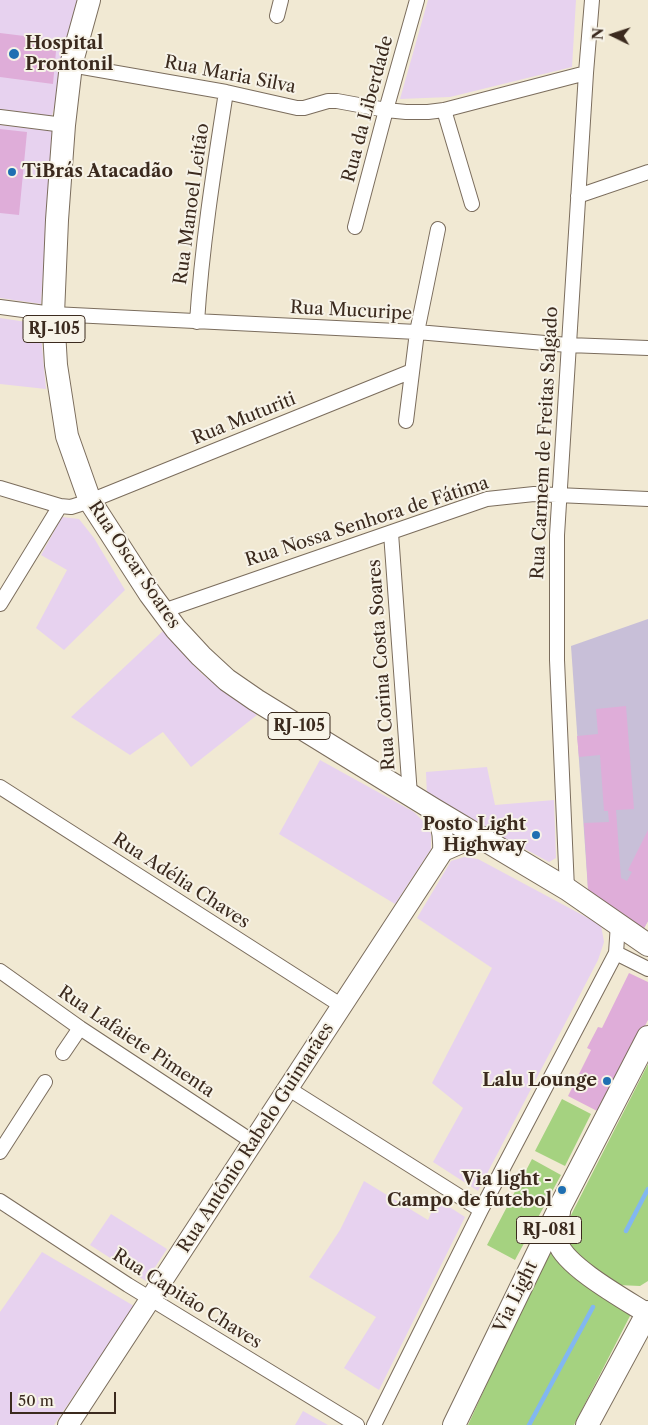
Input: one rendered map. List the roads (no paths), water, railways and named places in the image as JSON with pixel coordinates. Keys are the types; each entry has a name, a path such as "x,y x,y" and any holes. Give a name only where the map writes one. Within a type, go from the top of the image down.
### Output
{"main road":[{"name":"Rua Oscar Soares","path":"89,0 71,65 64,125 53,314 56,365 68,436 90,501 150,594 176,629 201,656 228,680 256,700 410,795 567,889 648,945"},
{"path":"433,809 442,827 443,851 459,843 482,838"},
{"name":"Rua Antônio Rabelo Guimarães","path":"68,1425 443,851"},
{"name":"Via Light","path":"454,1425 561,1205 648,1037"},
{"path":"561,1205 557,1232 558,1242 563,1254 580,1269 648,1313 587,1425"}],"street":[{"path":"277,16 281,0"},
{"name":"Rua da Liberdade","path":"355,227 417,0"},
{"name":"Rua Carmem de Freitas Salgado","path":"567,889 556,579 568,345 592,0"},
{"name":"Rua Maria Silva","path":"71,65 226,92 297,108 304,108 328,101 337,101 386,110 428,112 444,110 586,73"},
{"name":"Rua Manoel Leitão","path":"197,322 207,210 226,92"},
{"path":"444,110 472,204"},
{"path":"0,117 64,125"},
{"path":"578,196 648,172"},
{"path":"406,421 417,332 438,229"},
{"name":"Rua Mucuripe","path":"0,307 53,314 417,332 568,345 648,348"},
{"name":"Rua Muturiti","path":"60,506 72,507 90,501 412,371"},
{"path":"0,488 60,506 0,604"},
{"name":"Rua Nossa Senhora de Fátima","path":"163,611 487,499 514,495 559,495 648,499"},
{"name":"Rua Corina Costa Soares","path":"391,533 410,795"},
{"name":"Rua Adélia Chaves","path":"0,787 342,1006"},
{"path":"374,1425 481,1210 616,954 618,924"},
{"path":"616,954 648,969"},
{"name":"Rua Lafaiete Pimenta","path":"0,971 80,1028 253,1142"},
{"path":"63,1053 80,1028"},
{"path":"0,1152 45,1082"},
{"path":"289,1089 481,1210"},
{"name":"Rua Capitão Chaves","path":"0,1201 151,1299 357,1425"}],"waterway":[{"path":"626,1231 648,1189"},
{"path":"529,1425 593,1307"}],"place":[{"name":"Hospital Prontonil","path":"14,54"},
{"name":"TiBrás Atacadão","path":"12,172"},
{"name":"Posto Light Highway","path":"536,835"},
{"name":"Lalu Lounge","path":"607,1081"},
{"name":"Via light - Campo de futebol","path":"562,1190"}]}
